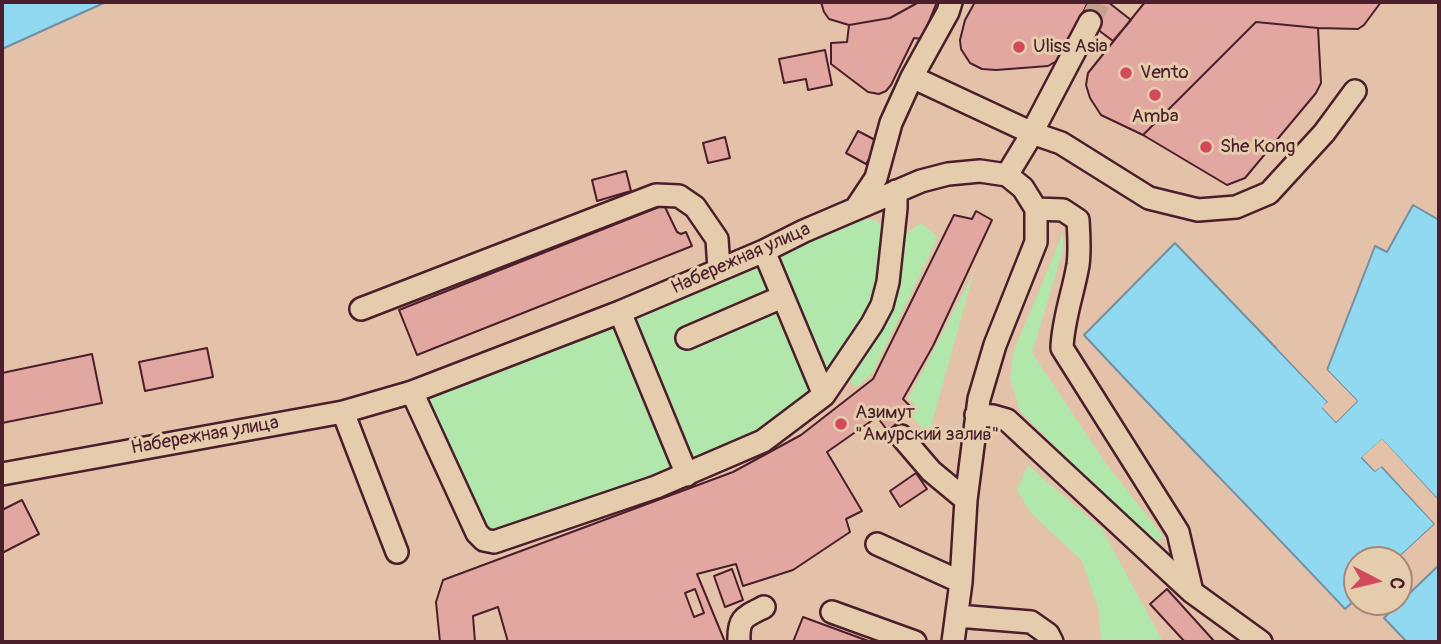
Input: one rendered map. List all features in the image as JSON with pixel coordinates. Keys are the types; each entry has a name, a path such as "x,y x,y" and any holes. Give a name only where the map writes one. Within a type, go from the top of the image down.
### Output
{"street":[{"path":"855,210 876,178 891,123 951,2"},
{"path":"953,642 976,415 995,345 1036,242 1036,209 1023,188 1007,175 1090,22"},
{"path":"912,77 1031,133 1061,143 1149,198 1198,210 1236,207 1269,193 1324,133 1355,91"},
{"name":"Набережная улица","path":"2,474 343,412 412,392 620,312 920,181 948,174 980,171 1007,175"},
{"path":"412,392 477,533 488,542 583,513 687,475 763,441 824,395 882,305 888,282 896,208 895,191"},
{"path":"361,309 656,195 679,197 695,207 717,239 719,269"},
{"path":"1036,209 1063,210 1078,220 1078,267 1063,326 1062,348 1178,532 1192,592"},
{"path":"764,251 824,395"},
{"path":"687,338 782,297"},
{"path":"620,312 687,475"},
{"path":"343,412 397,552"},
{"path":"976,415 993,416 1007,421 1192,592 1261,642"},
{"path":"901,436 931,471 966,500"},
{"path":"877,544 961,582"},
{"path":"739,642 739,627 743,618 764,607"},
{"path":"832,612 915,642"},
{"path":"957,616 1031,622 1048,634 1052,642"}],"green space":[{"path":"867,219 876,220 884,230 880,299 823,385 773,425 724,449 642,486 490,538 419,399 844,224"},
{"path":"921,223 938,237 873,372 857,387 842,376 900,237"},
{"path":"1063,233 1063,250 1032,353 1105,462 1163,536 1156,543 1020,411 1010,379 1013,353"},
{"path":"974,272 929,434 911,416 917,407 908,399"},
{"path":"1028,465 1102,529 1163,642 1101,642 1099,611 1082,561 1031,513 1017,490"}],"water":[{"path":"2,2 106,2 2,49"},
{"path":"1413,205 1439,220 1439,501 1382,440 1362,458 1375,471 1381,466 1435,524 1411,546 1343,546 1343,607 1084,335 1175,243 1328,402 1323,408 1336,422 1357,401 1327,370 1375,246 1387,252"},
{"path":"1439,565 1439,642 1407,642 1384,618 1413,616 1413,590"}],"pier":[{"path":"1280,346 1331,400 1327,408 1336,417 1352,401 1324,372 1324,367 1357,401 1336,422 1322,407 1328,402 1277,348"},
{"path":"1382,439 1439,501 1439,505 1381,444 1367,458 1376,466 1384,463 1438,523 1413,548 1411,546 1435,524 1382,466 1375,471 1362,457"}],"building":[{"path":"821,2 919,2 890,18 849,25 829,19"},
{"path":"919,2 937,2 922,39 914,38 886,91 879,94 868,92 831,64 831,43 847,42 849,25 890,18"},
{"path":"975,2 1088,2 1060,59 1048,66 996,70 982,69 970,63 961,49 960,40 965,20"},
{"path":"1088,2 1108,2 1131,20 1113,41 1081,17"},
{"path":"1145,2 1381,2 1358,29 1256,22 1143,135 1101,115 1090,98 1086,85 1088,73"},
{"path":"1256,22 1318,28 1321,83 1316,93 1245,178 1227,185 1143,135"},
{"path":"825,50 832,85 808,90 806,79 784,83 779,59"},
{"path":"858,131 879,142 866,164 846,153"},
{"path":"725,137 730,158 708,163 703,143"},
{"path":"626,171 631,191 597,201 592,180"},
{"path":"664,205 677,232 686,232 692,246 417,355 399,310"},
{"name":"Азимут \"Амурский залив\"","path":"976,211 992,220 933,346 903,399 913,409 888,431 877,417 827,452 862,511 846,519 850,532 793,570 743,586 736,564 697,574 725,642 508,642 498,607 473,616 475,642 440,642 436,602 443,580 733,472 801,435 873,379 954,215 972,219"},
{"path":"207,348 213,377 145,391 139,362"},
{"path":"92,354 102,403 2,423 2,373"},
{"path":"916,473 927,489 900,507 890,491"},
{"path":"22,500 39,534 2,553 2,510"},
{"path":"732,569 743,600 725,607 714,576"},
{"path":"695,589 704,613 694,617 685,593"},
{"path":"1167,589 1214,641 1185,642 1150,604"},
{"path":"803,617 871,642 793,642"}],"tunnel":[{"path":"1090,22 1100,2"}],"place":[{"name":"Uliss Asia","path":"1019,47"},
{"name":"Vento","path":"1126,73"},
{"name":"Amba","path":"1155,95"},
{"name":"She Kong","path":"1206,147"},
{"name":"Азимут \"Амурский залив\"","path":"841,424"}]}
